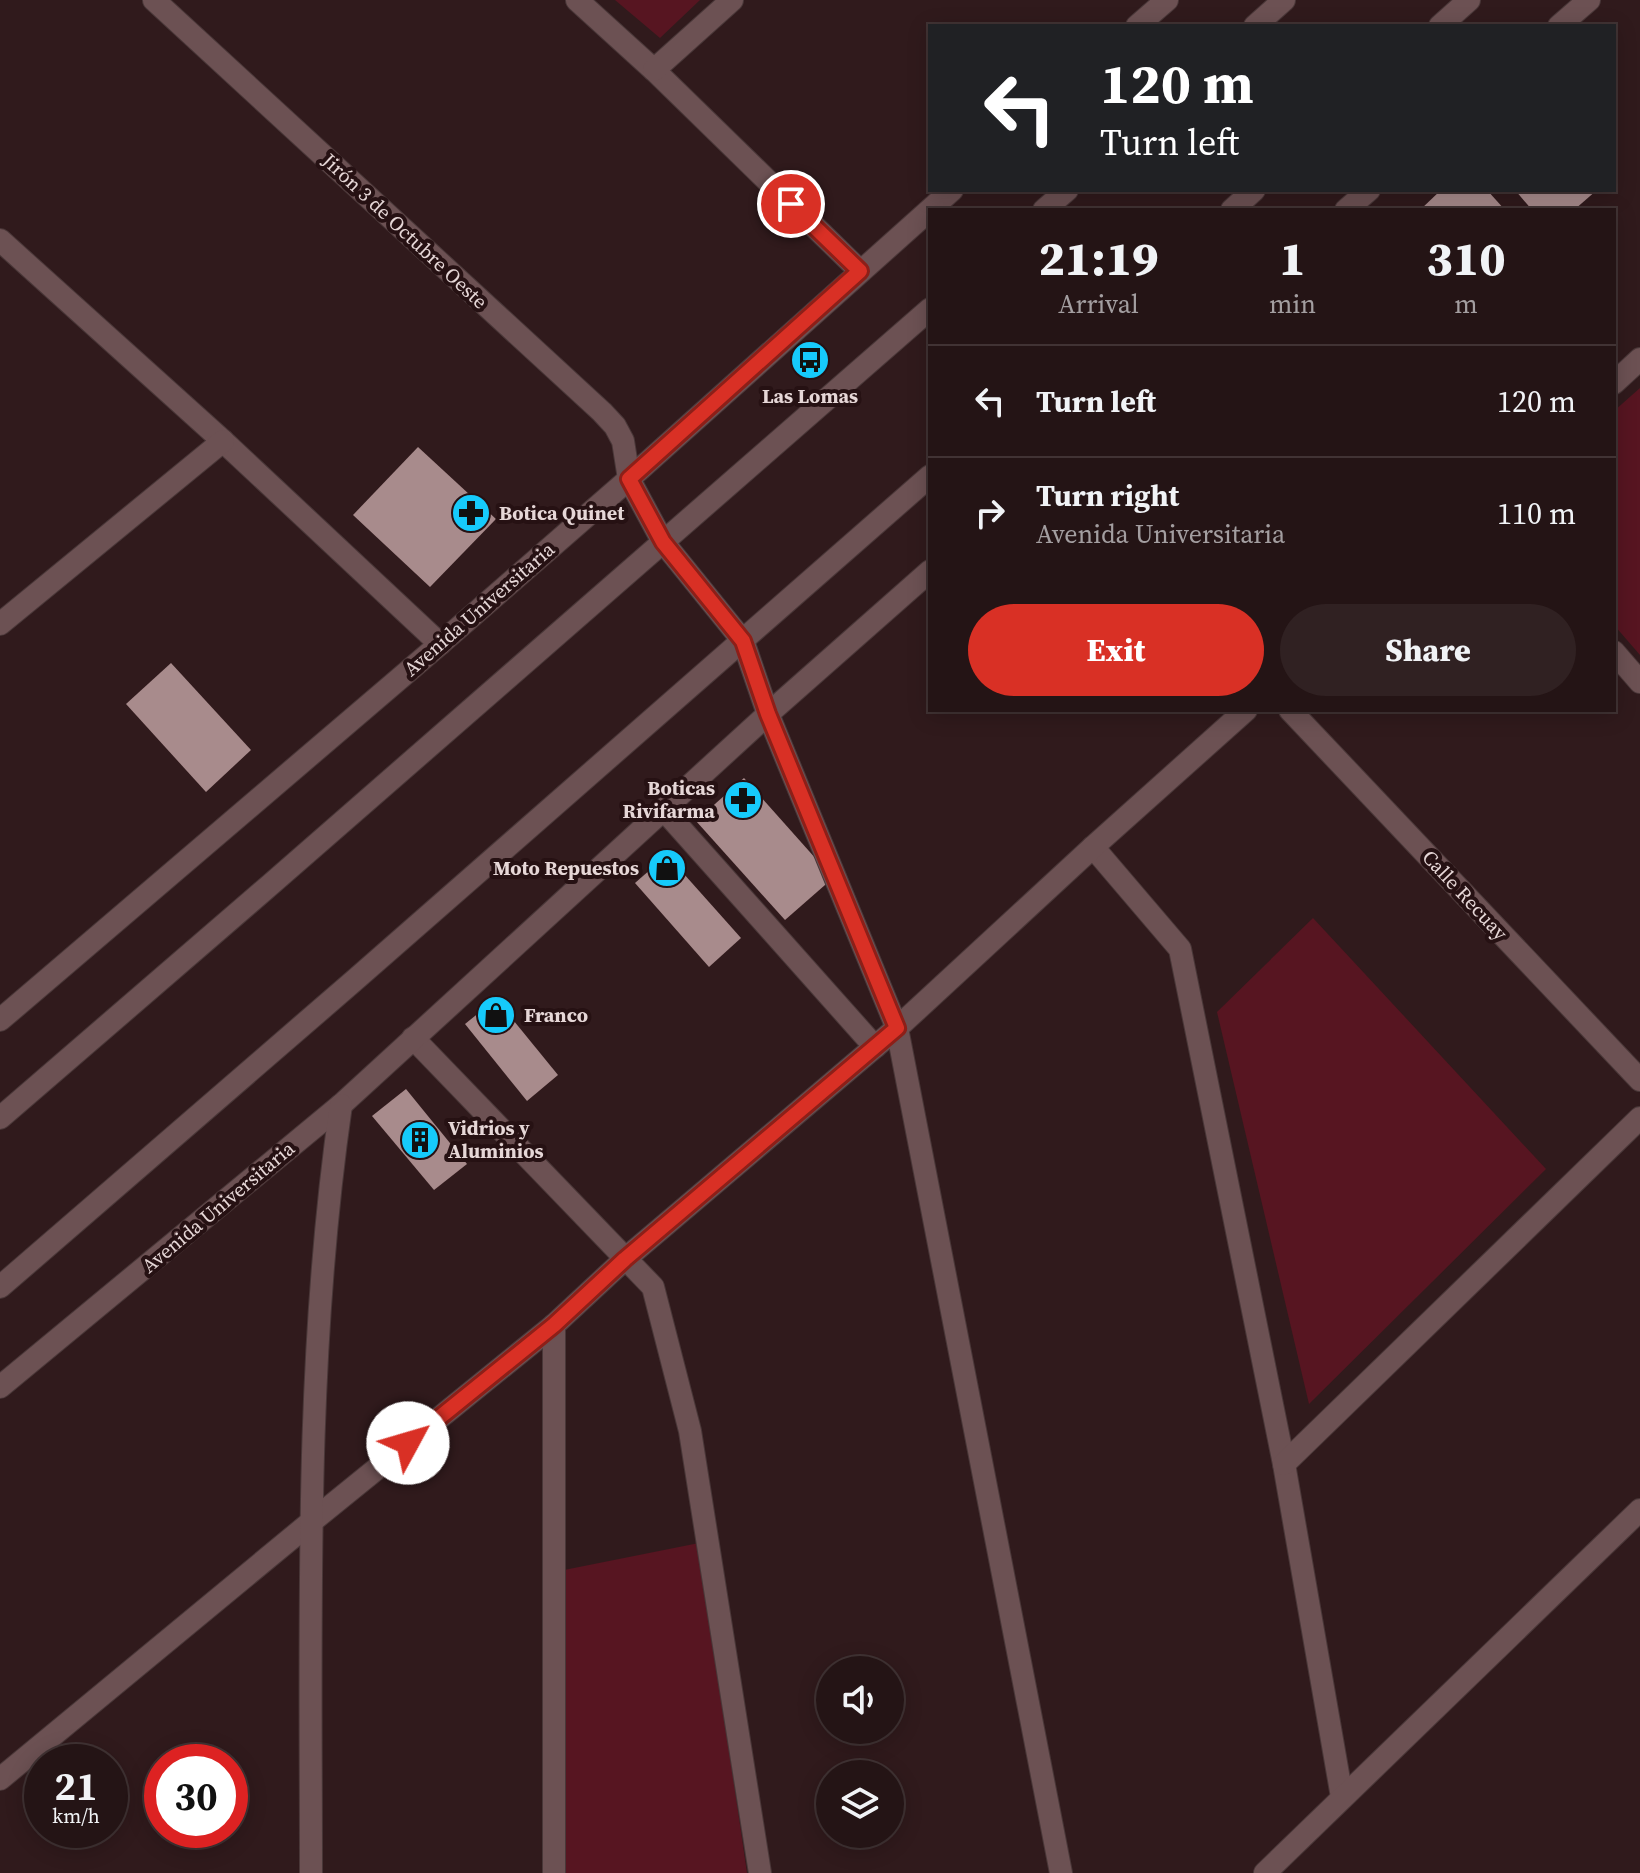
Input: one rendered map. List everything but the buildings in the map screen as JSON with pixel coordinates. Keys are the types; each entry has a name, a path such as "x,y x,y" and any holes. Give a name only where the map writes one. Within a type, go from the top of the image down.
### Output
{"street":[{"name":"Jirón 3 de Octubre Oeste","path":"154,0 615,426 623,441 629,479 663,542 743,641"},
{"path":"577,0 654,70 860,271"},
{"path":"654,70 732,0"},
{"path":"1139,24 1167,0"},
{"path":"1257,24 1284,0"},
{"path":"1442,24 1469,0"},
{"path":"1561,24 1589,0"},
{"name":"Avenida Universitaria","path":"932,208 950,192"},
{"path":"1046,208 1065,192"},
{"path":"1234,208 1252,192"},
{"path":"1348,208 1367,192"},
{"name":"Avenida Universitaria","path":"0,1020 440,644 928,211"},
{"path":"0,240 223,441 440,644"},
{"path":"0,1118 928,311"},
{"path":"1616,381 1640,359"},
{"path":"4,615 223,441"},
{"path":"0,1287 928,478"},
{"name":"Avenida Universitaria","path":"0,1387 341,1105 768,714 928,573"},
{"path":"743,641 768,714 897,1028 1061,1873"},
{"path":"1616,654 1640,682"},
{"path":"0,1779 554,1325 625,1259 897,1028 1244,712"},
{"name":"Calle Recuay","path":"1292,712 1640,1080"},
{"path":"664,810 875,1047"},
{"path":"1093,847 1180,949 1284,1464 1342,1797"},
{"path":"413,1038 653,1287 690,1431 760,1873"},
{"path":"311,1873 311,1522 318,1339 330,1182 341,1105"},
{"path":"1284,1464 1640,1118"},
{"path":"554,1325 554,1873"},
{"path":"1265,1873 1640,1510"}],"shaded area":[{"path":"615,0 700,0 660,38"},
{"path":"1640,388 1640,655 1616,627 1616,409"},
{"path":"1313,918 1546,1169 1309,1404 1217,1012"},
{"path":"699,1543 747,1873 566,1873 564,1570"}],"place":[{"name":"Las Lomas","path":"810,360"},
{"name":"Botica Quinet","path":"471,513"},
{"name":"Boticas Rivifarma","path":"743,800"},
{"name":"Moto Repuestos","path":"667,868"},
{"name":"Franco","path":"496,1015"},
{"name":"Vidrios y Aluminios","path":"420,1140"}],"route":[{"path":"408,1443 554,1325 625,1259 897,1028 768,714 743,641 663,542 629,479 860,271 791,204"}]}
